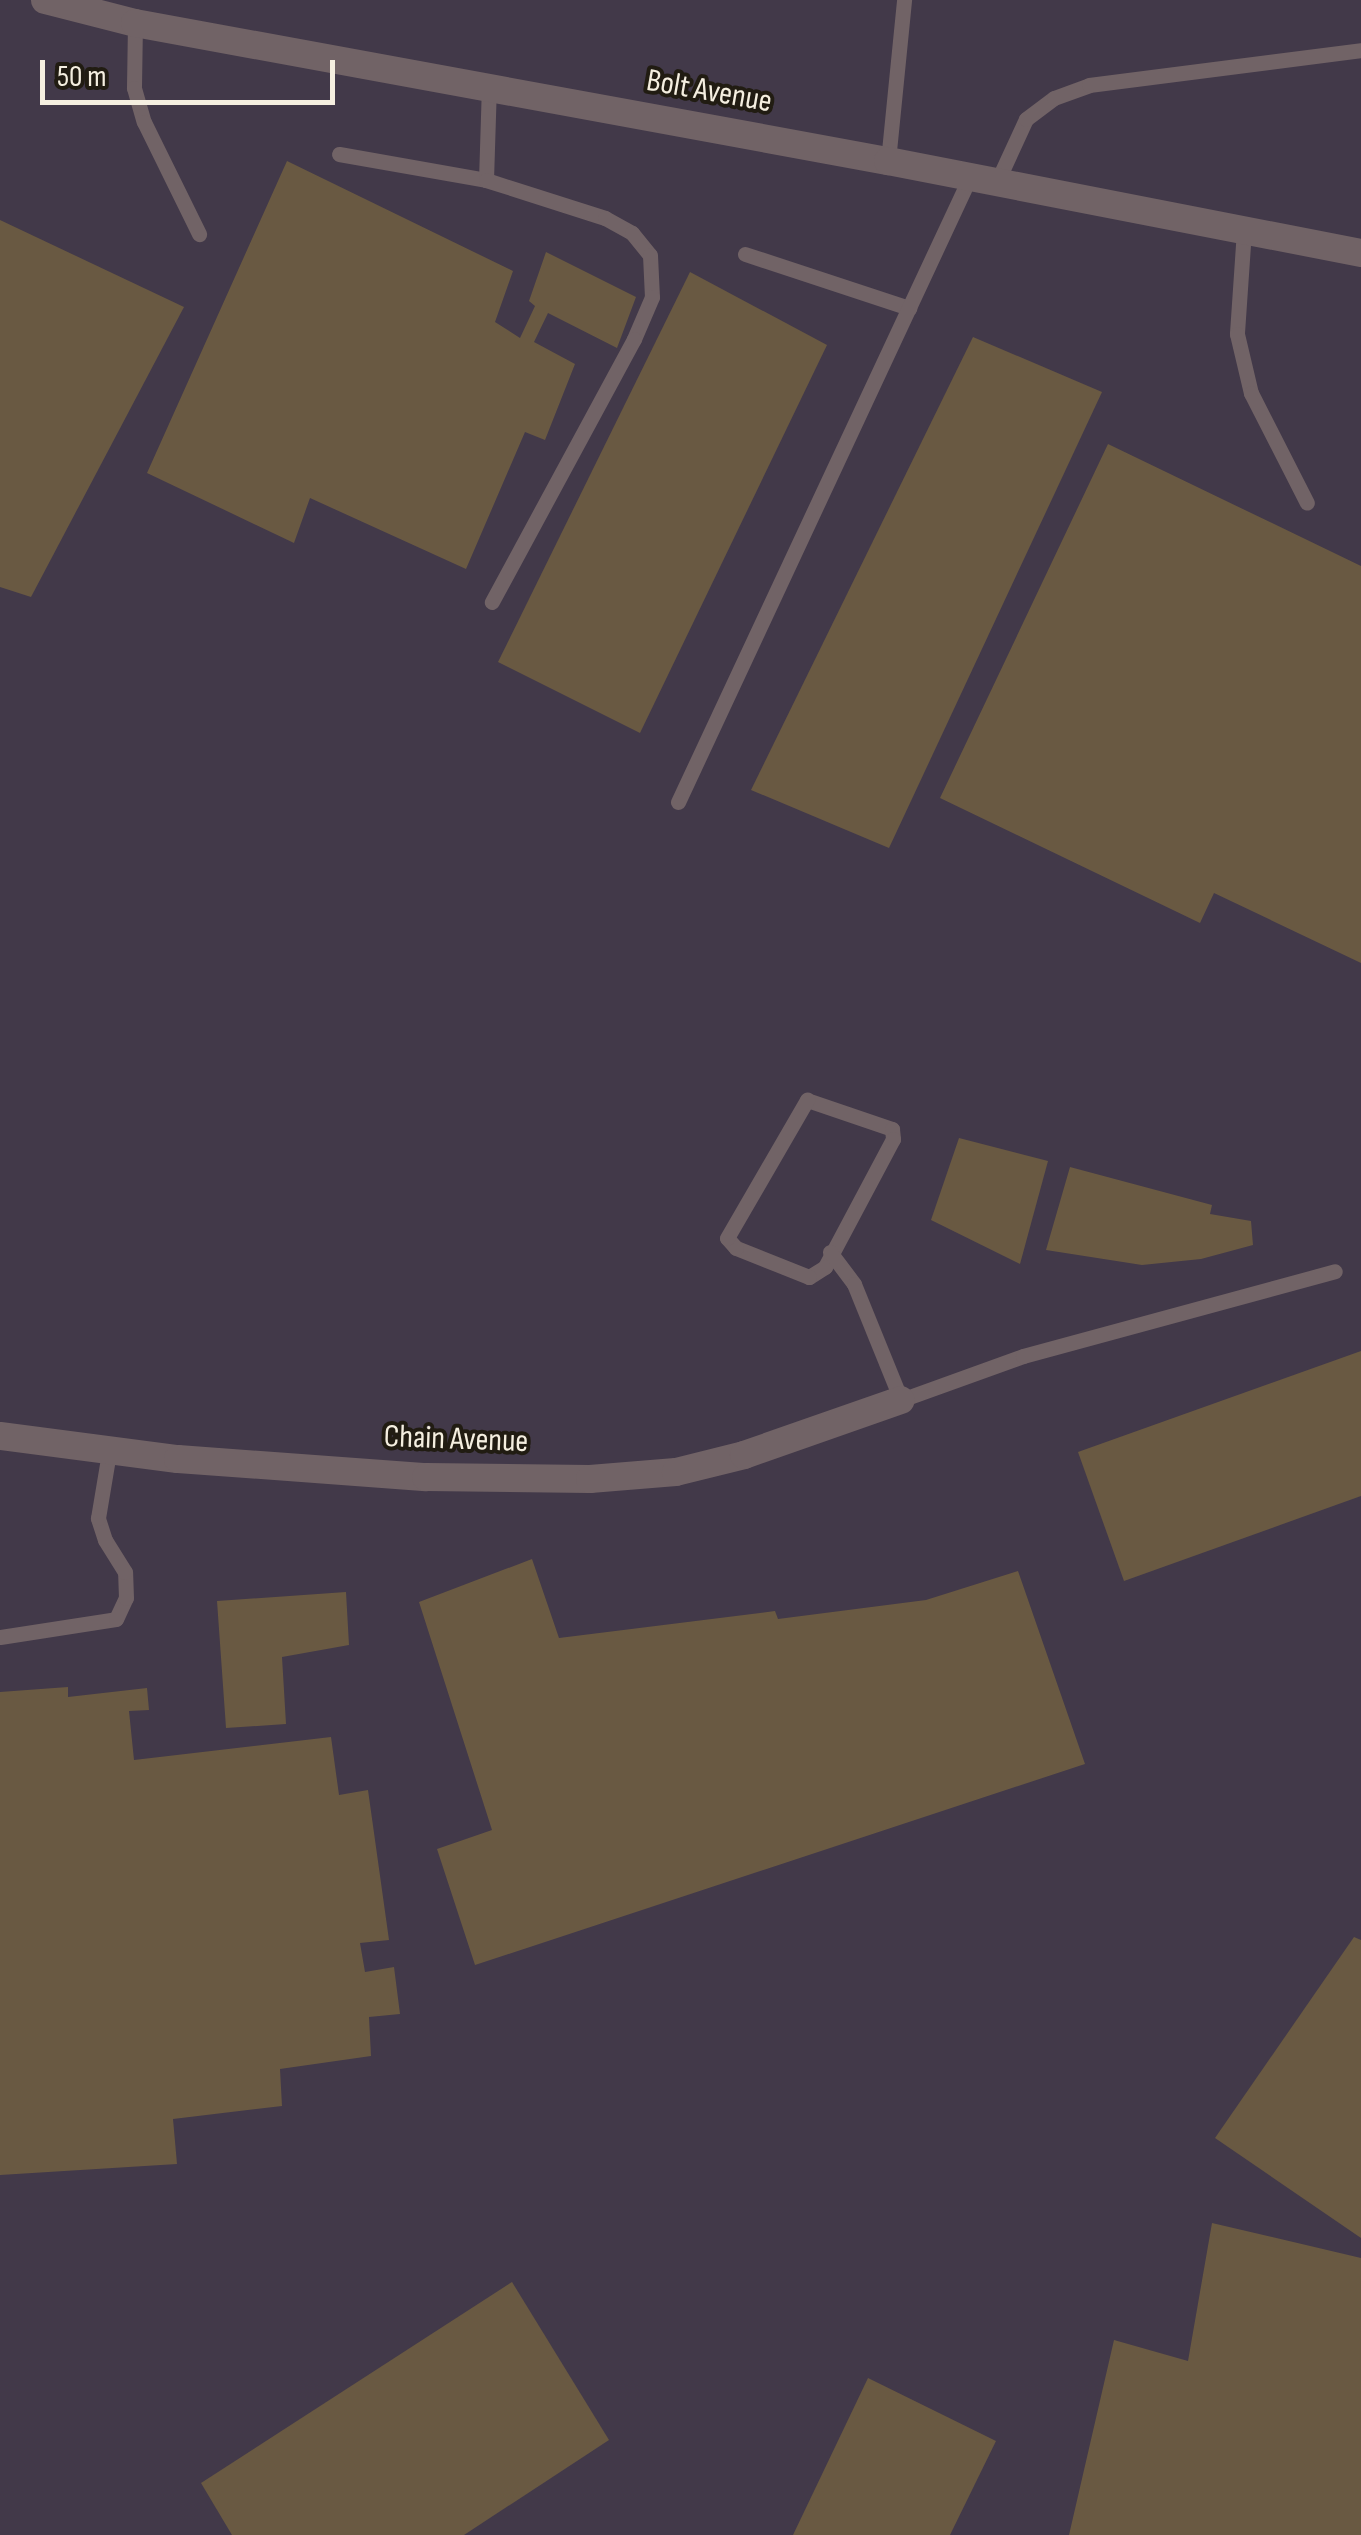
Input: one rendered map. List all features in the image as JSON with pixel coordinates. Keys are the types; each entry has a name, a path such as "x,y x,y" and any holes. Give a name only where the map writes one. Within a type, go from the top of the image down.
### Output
{"street":[{"name":"Bolt Avenue","path":"45,0 135,23 888,160 1361,253"},
{"name":"Chain Avenue","path":"0,1436 109,1452 426,1477 590,1478 676,1472 710,1464 901,1400"}],"lane":[{"path":"888,160 904,0"},
{"path":"135,23 134,88 144,122 200,234"},
{"path":"678,802 909,308 984,179 1026,119 1054,98 1089,85 1361,50"},
{"path":"486,180 489,88"},
{"path":"339,154 486,180 606,218 632,233 650,256 652,297 492,602"},
{"path":"1244,230 1237,334 1251,393 1307,503"},
{"path":"745,254 909,308"},
{"path":"807,1100 892,1129 893,1139 830,1252 825,1267 810,1277 736,1248 727,1238 807,1100"},
{"path":"830,1252 854,1284 901,1400 1023,1356 1335,1271"},
{"path":"0,1637 116,1619 126,1598 125,1572 104,1540 98,1518 109,1452"}],"shaded area":[{"path":"0,0 1361,0 1361,2535 0,2535"}],"building":[{"path":"287,161 513,271 495,322 520,338 535,306 529,301 546,252 636,297 617,348 548,313 534,342 575,364 545,440 525,432 466,569 310,498 294,543 147,473"},
{"path":"0,220 184,307 31,597 0,587"},
{"path":"690,272 827,345 640,733 498,662"},
{"path":"973,337 1102,392 889,848 751,790"},
{"path":"1108,444 1361,566 1361,963 1214,893 1200,923 940,798"},
{"path":"959,1138 1048,1161 1020,1264 931,1220"},
{"path":"1070,1167 1212,1205 1210,1214 1251,1221 1253,1245 1201,1259 1142,1265 1046,1250"},
{"path":"1361,1351 1361,1496 1124,1581 1078,1452"},
{"path":"532,1559 559,1638 775,1611 778,1619 926,1600 1018,1571 1085,1764 475,1965 437,1849 492,1830 419,1602"},
{"path":"346,1592 349,1645 282,1657 286,1724 226,1728 217,1601"},
{"path":"68,1687 68,1697 147,1688 149,1710 129,1711 134,1760 331,1737 339,1795 368,1790 389,1940 360,1943 365,1972 394,1967 400,2014 369,2017 371,2056 280,2069 282,2106 173,2119 177,2164 0,2175 0,1692"},
{"path":"1354,1937 1361,1940 1361,2238 1215,2138"},
{"path":"1212,2223 1361,2258 1361,2535 1069,2535 1114,2340 1188,2361"},
{"path":"512,2282 609,2440 464,2535 232,2535 201,2483"},
{"path":"868,2378 996,2441 950,2535 793,2535"}]}
